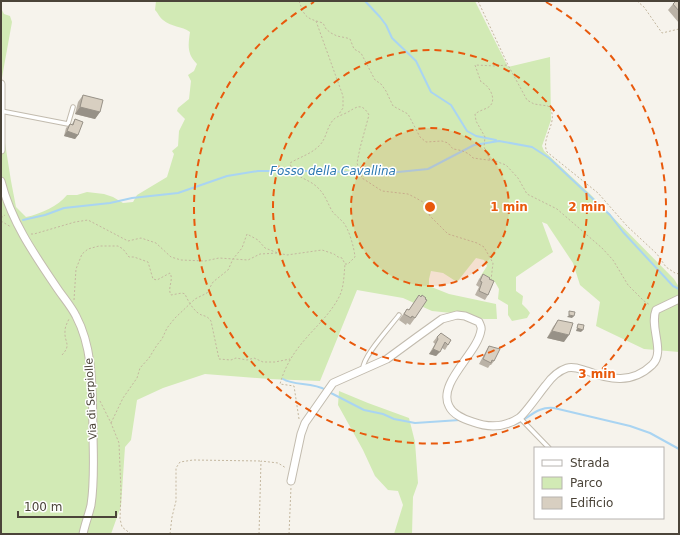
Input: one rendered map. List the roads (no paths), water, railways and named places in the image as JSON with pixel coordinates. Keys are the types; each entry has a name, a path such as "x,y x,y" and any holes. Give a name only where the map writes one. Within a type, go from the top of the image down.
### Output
{"street":[{"path":"1,84 1,150"},
{"name":"Via di Serpiolle","path":"1,181 10,210 22,233 76,315 84,336 90,360 92,392 93,482 90,506 83,534"},
{"path":"291,481 301,434 305,423 333,384 387,359 442,319 457,315 465,316 479,322 482,329 449,385 446,398 449,406 454,413 465,419 487,426 500,425 520,418 549,381 566,368 572,367 604,377 624,378 638,374 651,366 656,361 658,352 654,316 656,310 679,299"}],"lane":[{"path":"1,111 68,124 73,107"},
{"path":"363,370 363,365 367,356 399,315"},
{"path":"520,418 548,447"}],"waterway":[{"path":"365,1 386,25 392,38 416,61 431,92 451,105 467,131 476,136 496,140"},
{"name":"Fosso della Cavallina","path":"23,220 45,215 64,208 178,193 227,176 258,171 327,171 378,174 428,169 474,145 499,141 532,147 549,158 610,215 623,232 673,286 679,289"},
{"path":"283,379 292,383 315,386 326,390"},
{"path":"329,392 364,410 383,414 394,419 415,423 460,420"},
{"path":"513,425 537,411 554,408 630,426 650,433 679,449"}]}
